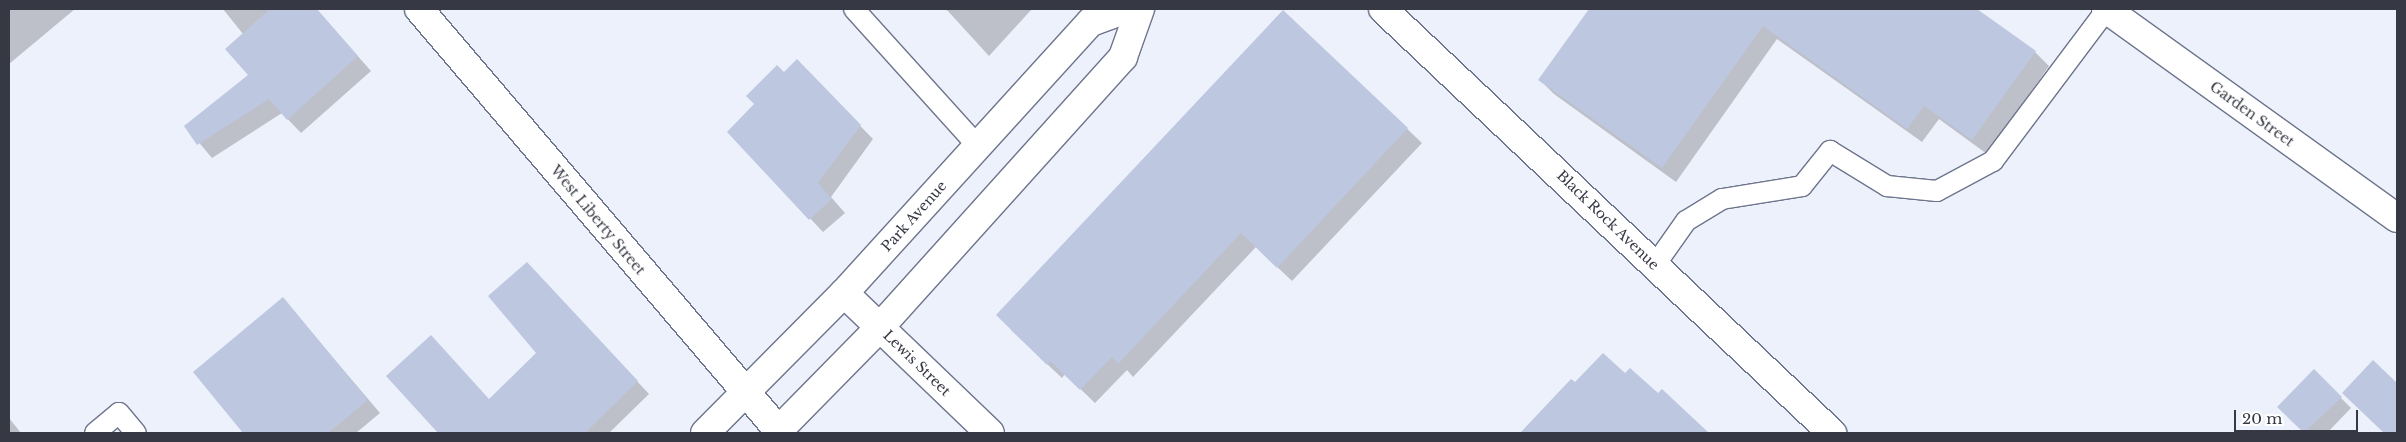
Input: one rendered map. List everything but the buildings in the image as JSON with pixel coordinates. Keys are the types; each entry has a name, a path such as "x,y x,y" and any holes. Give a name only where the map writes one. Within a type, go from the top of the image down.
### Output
{"street":[{"name":"West Liberty Street","path":"419,9 778,432"},
{"name":"Park Avenue","path":"705,433 844,293 1091,22 1127,9"},
{"path":"778,432 880,327 1123,57 1140,9"},
{"name":"Black Rock Avenue","path":"1383,9 1832,433"},
{"name":"Garden Street","path":"2106,9 2397,218"},
{"name":"Lewis Street","path":"844,293 990,433"}],"lane":[{"path":"854,9 978,146"},
{"path":"1655,265 1686,221 1722,199 1802,186 1830,151 1887,186 1937,191 1993,161 2106,9"},
{"path":"96,433 119,413 136,433"}]}
